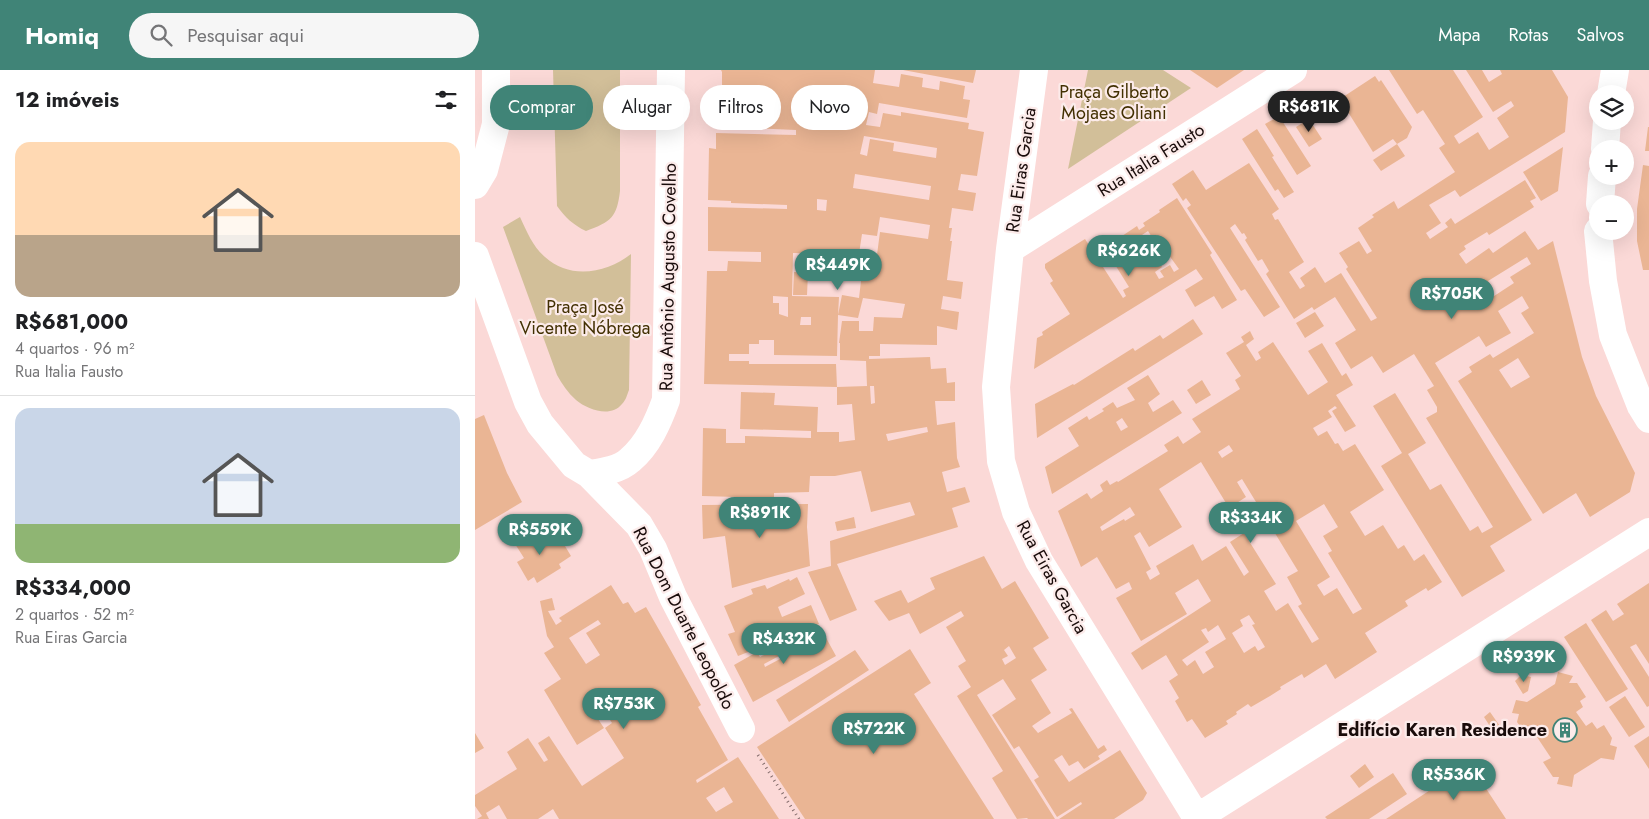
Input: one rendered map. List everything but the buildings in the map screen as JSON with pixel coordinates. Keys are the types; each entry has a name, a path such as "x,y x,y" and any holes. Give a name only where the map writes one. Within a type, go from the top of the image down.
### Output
{"street":[{"path":"475,185 484,170 496,124 496,70"},
{"name":"Rua Antônio Augusto Covelho","path":"589,474 607,472 629,461 645,443 658,423 666,400 671,70"},
{"name":"Rua Eiras Garcia","path":"1035,70 1010,249 996,386 1001,461 1016,512 1039,561 1196,818"},
{"name":"Rua Italia Fausto","path":"1010,249 1293,70"},
{"path":"1612,85 1615,70"},
{"path":"1599,240 1603,281 1613,336 1641,406 1649,419"},
{"name":"Rua Dom Duarte Leopoldo","path":"475,256 528,402 540,424 574,465 589,474 639,525 673,597 741,729"},
{"path":"1196,818 1649,532"}],"path":[{"path":"741,729 799,819"}],"green space":[{"path":"553,70 620,70 620,85 603,85 603,130 620,130 619,200 615,213 607,221 586,231 563,214 557,206 555,130 593,130 593,85 553,85"},
{"name":"Praça Gilberto Mojaes Oliani","path":"1088,70 1163,70 1191,88 1068,169"},
{"name":"Praça José Vicente Nóbrega","path":"520,217 537,249 555,264 566,269 588,271 600,269 611,266 631,254 629,390 625,401 612,411 599,411 581,404 570,394 557,375 503,227"}],"place":[{"name":"Edifício Karen Residence","path":"1565,730"}]}
